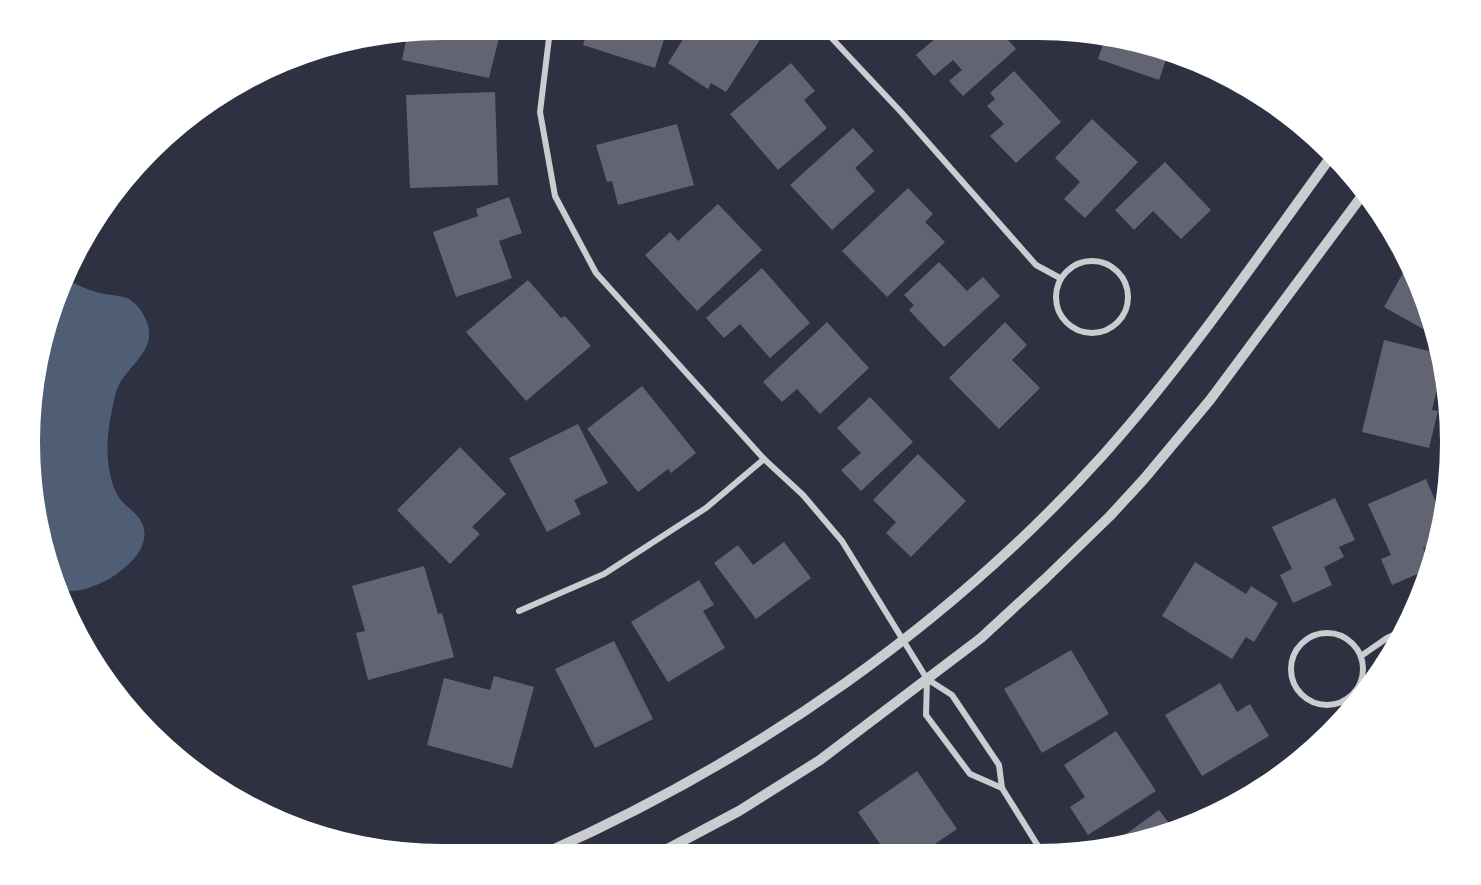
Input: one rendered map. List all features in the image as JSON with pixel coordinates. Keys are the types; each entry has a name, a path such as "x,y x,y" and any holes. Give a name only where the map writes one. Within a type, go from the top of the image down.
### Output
{"street":[{"path":"549,40 540,112 555,196 596,273 764,459 803,495 842,541 927,679 952,695 999,765 1002,788 1037,844"},
{"path":"833,40 901,112 1036,265 1060,278"},
{"path":"565,844 609,824 745,750 792,721 902,640 969,587 1006,554 1102,456 1142,410 1205,329 1327,162"},
{"path":"677,844 739,811 820,760 981,638 1110,516 1144,478 1210,400 1358,200"},
{"path":"1092,261 1104,263 1123,278 1128,295 1125,314 1118,323 1097,334 1074,329 1058,312 1055,301 1060,278 1068,269 1079,263 1092,261"},
{"path":"519,611 604,574 706,508 764,459"},
{"path":"1349,697 1335,705 1322,705 1300,694 1293,684 1290,672 1295,650 1303,641 1324,632 1336,633 1347,638 1361,656 1363,669 1360,684"},
{"path":"1361,656 1391,636"},
{"path":"927,679 926,715 970,774 1002,788"}],"water":[{"path":"74,283 96,292 129,299 142,312 149,334 144,350 117,390 108,439 109,469 114,488 121,500 140,519 144,541 141,549 129,564 114,576 90,588 71,591 62,572 48,521 40,442 48,364 54,338"}],"building":[{"path":"498,40 489,78 402,60 406,42"},
{"path":"585,40 664,40 655,68 583,45"},
{"path":"683,40 760,40 726,92 711,83 708,89 668,63"},
{"path":"934,40 1008,40 1016,49 963,96 949,81 962,70 953,60 934,76 916,55"},
{"path":"1103,46 1165,61 1159,80 1098,59"},
{"path":"791,63 815,91 804,100 827,128 778,170 730,114"},
{"path":"1014,71 1061,122 1016,163 990,136 1004,124 987,106 995,99 990,93"},
{"path":"495,92 498,185 410,188 406,95"},
{"path":"1092,119 1138,162 1085,218 1064,199 1080,182 1055,158"},
{"path":"677,124 694,185 618,205 612,181 607,182 596,145"},
{"path":"853,128 874,151 855,168 875,191 832,230 790,185"},
{"path":"1165,162 1211,210 1181,239 1153,211 1134,230 1115,210"},
{"path":"908,188 933,214 925,222 945,242 887,297 842,251"},
{"path":"509,197 522,233 499,241 512,278 456,297 433,232 478,216 476,209"},
{"path":"718,204 762,250 697,311 645,255 670,232 678,241"},
{"path":"939,262 967,291 983,277 1000,296 944,347 909,310 914,305 904,295"},
{"path":"762,268 810,323 770,358 740,324 724,338 706,318"},
{"path":"1403,273 1424,330 1384,307"},
{"path":"528,280 561,318 565,316 591,346 526,401 466,332"},
{"path":"827,322 869,368 820,414 797,389 782,402 763,382"},
{"path":"1005,322 1027,345 1012,360 1040,388 999,429 949,378"},
{"path":"1384,340 1430,351 1437,389 1432,410 1438,411 1429,448 1362,432"},
{"path":"642,386 696,453 671,473 668,469 638,492 587,429"},
{"path":"870,397 913,442 861,491 841,470 861,453 837,428"},
{"path":"578,424 608,483 574,500 581,514 547,532 509,458"},
{"path":"460,447 506,494 472,527 480,534 450,564 397,510"},
{"path":"918,454 966,501 911,557 886,533 896,522 873,500"},
{"path":"1426,479 1436,502 1427,547 1423,548 1425,553 1418,574 1392,585 1381,559 1391,555 1368,504"},
{"path":"1335,498 1355,540 1339,547 1344,557 1324,567 1332,585 1293,603 1280,575 1292,569 1272,527"},
{"path":"784,542 811,578 756,619 714,563 738,545 753,565"},
{"path":"1195,562 1246,594 1251,586 1278,603 1254,642 1246,637 1232,659 1162,616"},
{"path":"424,566 438,614 442,613 454,657 368,680 356,633 365,631 352,586"},
{"path":"699,580 714,605 703,611 725,648 668,682 631,622"},
{"path":"614,641 653,719 595,748 555,669"},
{"path":"1071,650 1109,714 1042,753 1004,689"},
{"path":"494,676 534,687 512,768 427,745 444,678 490,690"},
{"path":"1220,683 1237,712 1250,704 1269,736 1202,776 1165,715"},
{"path":"1116,731 1156,791 1088,835 1070,807 1085,797 1064,765"},
{"path":"917,771 957,829 935,844 880,844 858,812"},
{"path":"1159,810 1169,823 1143,831 1124,835"}]}
